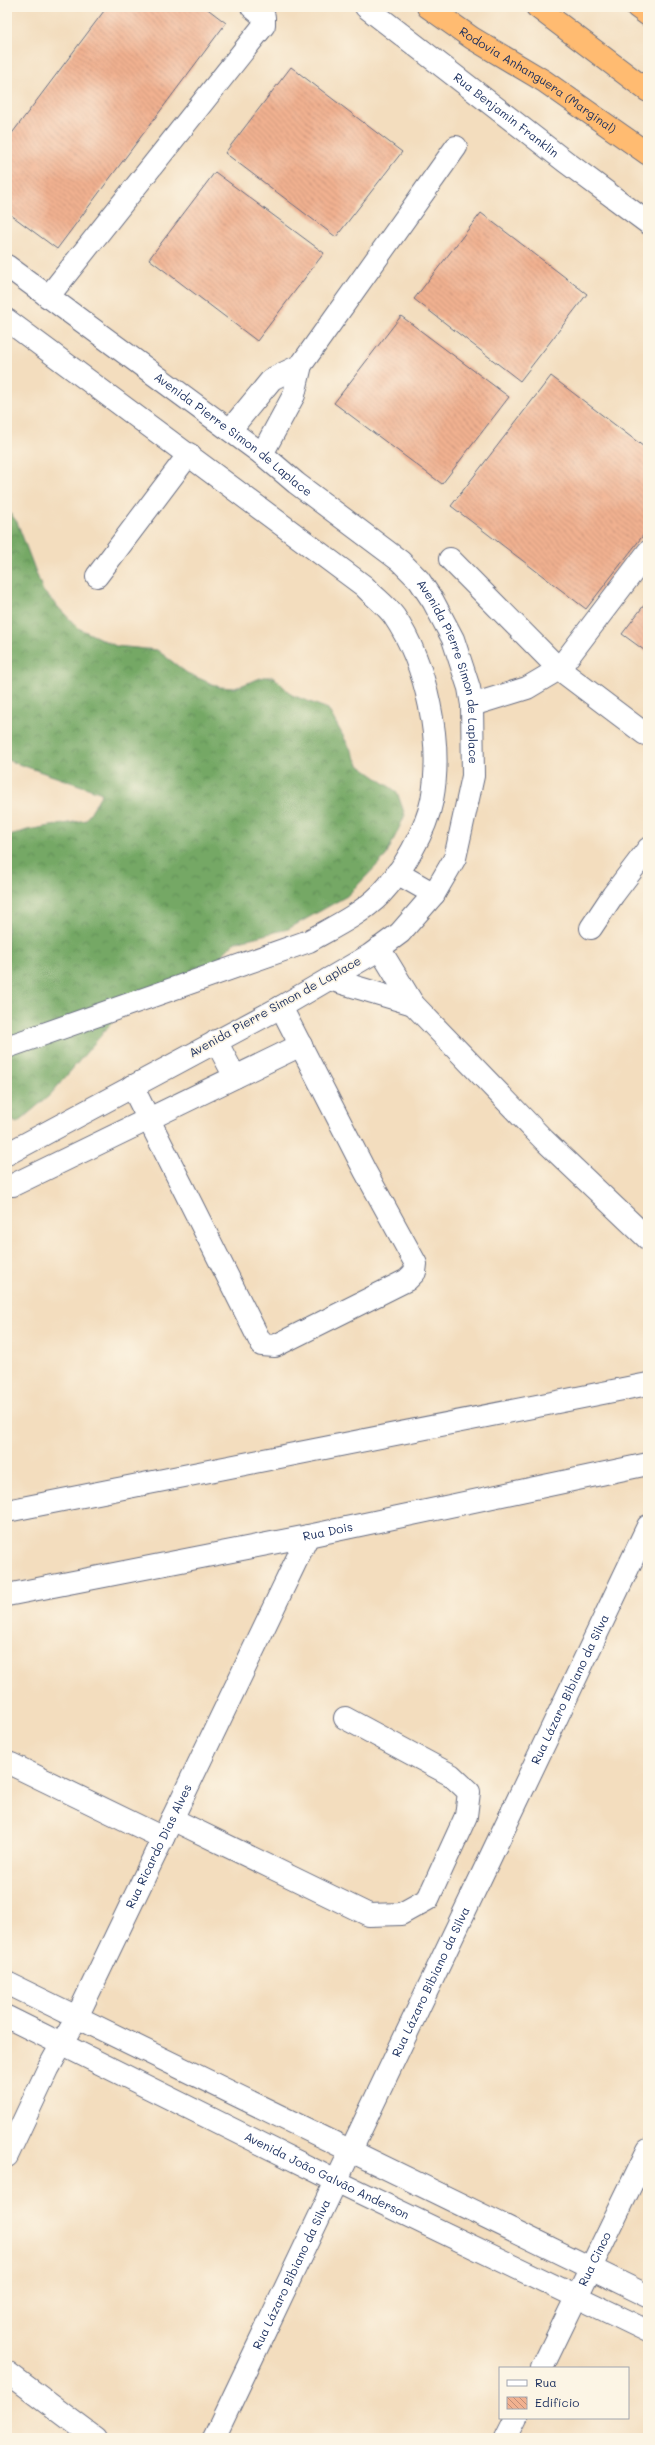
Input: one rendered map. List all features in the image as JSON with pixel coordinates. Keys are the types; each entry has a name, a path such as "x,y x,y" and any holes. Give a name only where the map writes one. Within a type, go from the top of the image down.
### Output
{"highway":[{"name":"Rodovia Anhanguera (Marginal)","path":"428,7 472,38 544,81 648,154"},
{"path":"451,7 544,81"},
{"path":"537,7 648,91"},
{"path":"637,7 648,15"}],"street":[{"path":"48,297 264,25 264,17 252,7"},
{"name":"Rua Benjamin Franklin","path":"366,7 566,162 648,223"},
{"path":"262,454 294,394 301,365 456,147"},
{"name":"Avenida Pierre Simon de Laplace","path":"7,266 262,454 296,483 400,560 419,580 433,601 453,639 469,688 472,705 473,776 466,817 455,858 434,894 400,933 379,948 281,1007 7,1154"},
{"name":"Avenida Pierre Simon de Laplace","path":"7,320 189,454 364,586 393,615 416,655 434,729 432,800 415,846 380,895 348,918 309,941 7,1047"},
{"path":"230,430 272,379 301,365"},
{"path":"272,379 294,394"},
{"path":"97,576 189,454"},
{"path":"472,705 526,688 559,669 648,552"},
{"path":"450,559 559,669 646,734"},
{"path":"591,928 612,895 648,849"},
{"path":"397,873 434,894"},
{"path":"379,948 414,1004 544,1140 648,1240"},
{"path":"329,979 414,1004"},
{"path":"132,1086 150,1118 262,1345 268,1347 274,1346 407,1280 415,1272 416,1264 365,1171 281,1007"},
{"path":"216,1041 235,1077"},
{"path":"13,1185 300,1045"},
{"path":"58,1126 74,1156"},
{"path":"7,1511 648,1384"},
{"name":"Rua Dois","path":"7,1595 308,1536 648,1464"},
{"name":"Rua Lázaro Bibiano da Silva","path":"214,2438 648,1526"},
{"name":"Rua Ricardo Dias Alves","path":"7,2156 61,2044 77,2016 308,1536"},
{"path":"11,1764 369,1915 401,1914 428,1899 466,1816 469,1792 451,1774 345,1718"},
{"path":"7,1983 648,2296"},
{"name":"Avenida João Galvão Anderson","path":"7,2017 336,2181 648,2331"},
{"name":"Rua Cinco","path":"542,2367 648,2150"},
{"path":"7,2372 95,2438"},
{"path":"506,2438 516,2419"}],"green space":[{"path":"7,509 17,522 43,591 78,628 116,646 157,650 187,673 219,687 235,688 263,677 274,677 292,695 328,709 360,766 397,792 405,815 386,856 347,896 288,929 235,942 224,953 220,969 115,1019 50,1095 17,1123 7,1118 7,837 27,830 86,820 102,793 7,760"}],"building":[{"path":"107,7 205,7 226,23 57,249 7,212 7,140"},
{"path":"291,67 402,152 336,237 225,153"},
{"path":"215,172 324,253 257,341 149,259"},
{"path":"481,213 587,294 520,381 414,299"},
{"path":"401,316 509,397 442,484 334,403"},
{"path":"551,376 648,450 648,529 586,609 451,506"},
{"path":"648,600 648,653 622,634"}]}
